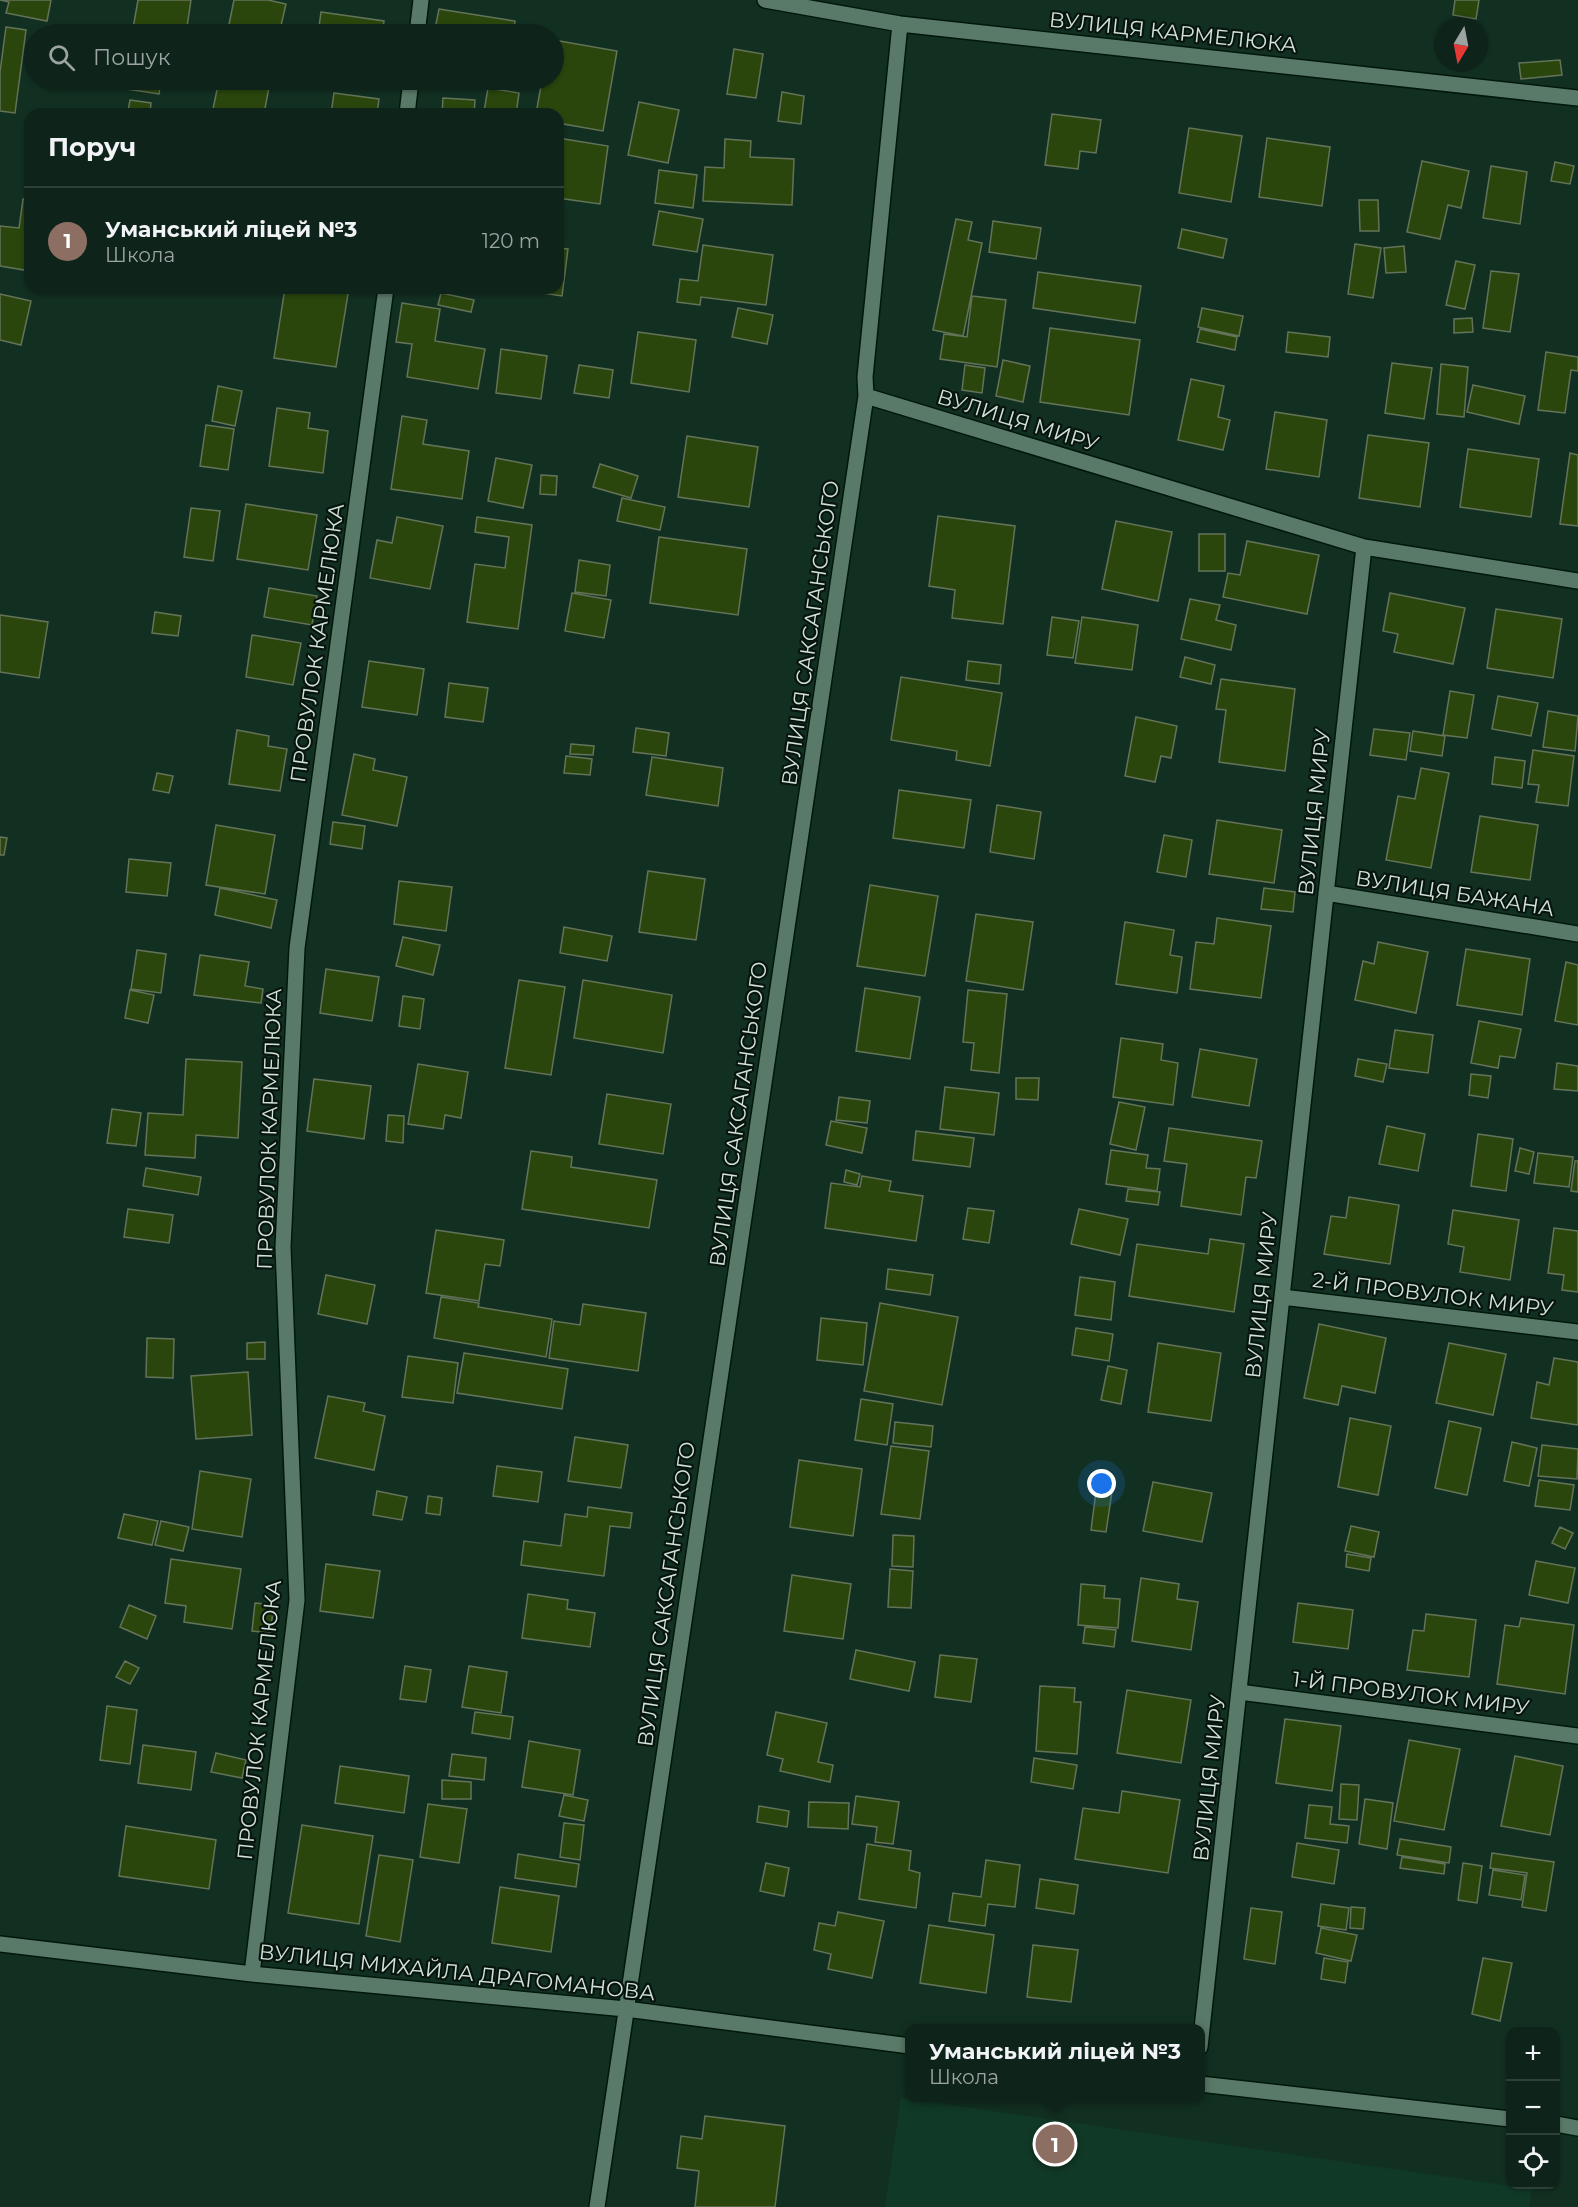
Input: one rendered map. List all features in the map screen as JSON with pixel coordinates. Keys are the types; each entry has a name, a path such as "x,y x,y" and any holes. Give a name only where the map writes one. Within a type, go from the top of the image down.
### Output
{"street":[{"path":"418,24 421,0"},
{"name":"ВУЛИЦЯ КАРМЕЛЮКА","path":"765,0 900,24 1578,98"},
{"name":"ВУЛИЦЯ САКСАГАНСЬКОГО","path":"597,2207 866,396 865,377 900,24"},
{"path":"408,108 410,90"},
{"name":"ПРОВУЛОК КАРМЕЛЮКА","path":"252,1974 297,1600 283,1247 297,948 385,294"},
{"name":"ВУЛИЦЯ МИРУ","path":"866,396 1364,547 1578,581"},
{"name":"ВУЛИЦЯ МИРУ","path":"1203,2024 1364,547"},
{"name":"ВУЛИЦЯ БАЖАНА","path":"1326,893 1578,934"},
{"name":"2-Й ПРОВУЛОК МИРУ","path":"1282,1297 1578,1332"},
{"name":"1-Й ПРОВУЛОК МИРУ","path":"1239,1692 1578,1736"},
{"name":"ВУЛИЦЯ МИХАЙЛА ДРАГОМАНОВА","path":"0,1944 252,1974 626,2009 905,2045"},
{"path":"1205,2085 1506,2119"},
{"path":"1560,2125 1578,2128"}],"shaded area":[{"path":"901,2098 905,2099 905,2102 929,2102 1506,2185 1506,2189 1532,2189 1529,2207 885,2207"}],"building":[{"path":"0,0 51,0 47,21 6,13 9,2"},
{"path":"138,0 191,0 187,24 134,24"},
{"path":"234,0 268,0 286,4 281,24 229,24"},
{"path":"1455,0 1479,0 1476,18 1453,15"},
{"path":"439,9 515,21 515,24 436,24"},
{"path":"321,12 384,21 384,24 319,24"},
{"path":"6,27 24,30 15,113 0,111 0,72"},
{"path":"564,42 617,51 603,131 564,124 564,108 537,108 540,90 564,90"},
{"path":"734,49 763,54 756,98 727,94"},
{"path":"1560,60 1562,75 1521,79 1519,63"},
{"path":"133,90 160,90 159,94"},
{"path":"217,90 268,90 265,108 213,108"},
{"path":"488,90 519,93 517,108 485,108"},
{"path":"782,92 804,96 801,124 778,121"},
{"path":"334,93 379,99 378,108 332,108"},
{"path":"443,98 475,100 474,108 442,108"},
{"path":"130,100 151,103 151,108 129,108"},
{"path":"639,102 679,110 668,163 628,155"},
{"path":"1052,114 1101,120 1096,153 1080,151 1078,169 1045,165"},
{"path":"1189,128 1242,136 1231,202 1179,193"},
{"path":"1267,138 1330,147 1322,206 1259,197"},
{"path":"564,139 608,146 600,204 564,199"},
{"path":"725,139 751,141 750,157 794,159 792,205 703,201 705,167 724,168"},
{"path":"1422,161 1469,171 1461,208 1448,205 1440,239 1407,232"},
{"path":"1555,162 1574,166 1570,184 1551,181"},
{"path":"1491,166 1527,172 1520,224 1483,218"},
{"path":"659,170 697,175 693,208 655,203"},
{"path":"24,199 24,270 0,266 0,226 19,228"},
{"path":"1359,200 1378,200 1379,231 1360,231"},
{"path":"659,211 703,219 697,252 653,245"},
{"path":"956,219 972,222 968,240 982,243 963,336 933,330"},
{"path":"993,221 1041,228 1036,259 989,252"},
{"path":"1182,229 1227,239 1223,258 1178,248"},
{"path":"1355,244 1381,248 1373,298 1348,294"},
{"path":"703,245 773,255 766,305 701,297 700,305 677,302 680,279 698,281"},
{"path":"1404,246 1406,272 1386,273 1384,248"},
{"path":"564,249 568,249 564,280"},
{"path":"1456,261 1475,265 1465,309 1446,305"},
{"path":"1491,271 1519,274 1510,332 1483,328"},
{"path":"1038,272 1141,286 1135,323 1033,308"},
{"path":"0,294 31,301 21,345 0,340"},
{"path":"284,294 348,294 336,367 274,358"},
{"path":"441,294 474,300 471,312 438,305"},
{"path":"972,296 1006,300 997,367 940,359 944,334 967,337"},
{"path":"402,303 440,309 435,341 485,349 478,389 407,377 412,344 396,342"},
{"path":"738,308 773,315 767,344 732,337"},
{"path":"1202,308 1243,316 1239,336 1198,327"},
{"path":"1472,318 1473,332 1454,333 1454,319"},
{"path":"1050,328 1140,340 1129,415 1040,402"},
{"path":"1200,329 1237,337 1235,350 1197,342"},
{"path":"638,332 696,340 689,392 631,383"},
{"path":"1288,332 1330,337 1328,357 1286,352"},
{"path":"501,349 547,356 541,399 496,393"},
{"path":"1546,352 1578,357 1578,371 1571,370 1565,413 1538,410"},
{"path":"1003,360 1030,366 1023,402 996,396"},
{"path":"1392,363 1432,368 1424,419 1385,413"},
{"path":"1441,364 1468,367 1464,417 1437,414"},
{"path":"579,365 613,370 609,398 574,393"},
{"path":"965,365 985,368 982,393 962,390"},
{"path":"1191,379 1224,386 1218,417 1230,420 1223,450 1178,440"},
{"path":"1473,385 1525,396 1519,424 1467,412"},
{"path":"218,386 242,391 235,426 212,421"},
{"path":"277,408 310,413 308,428 328,431 323,473 269,466"},
{"path":"1275,412 1327,420 1319,477 1266,469"},
{"path":"402,416 427,420 423,444 469,451 462,499 391,489"},
{"path":"206,425 234,429 228,470 200,466"},
{"path":"1368,435 1429,443 1420,507 1359,498"},
{"path":"687,436 758,447 749,507 678,497"},
{"path":"1468,449 1539,459 1531,517 1460,507"},
{"path":"1570,453 1578,455 1578,526 1560,524"},
{"path":"496,458 532,465 523,508 488,501"},
{"path":"600,464 638,476 631,498 593,487"},
{"path":"541,475 557,476 556,495 540,494"},
{"path":"622,498 665,507 660,530 617,521"},
{"path":"246,504 317,515 308,570 237,559"},
{"path":"191,508 220,511 213,561 184,557"},
{"path":"938,516 1015,526 1003,624 952,618 955,590 929,586"},
{"path":"397,517 443,526 430,589 370,578 377,540 392,543"},
{"path":"477,517 532,525 518,629 467,622 475,564 505,568 509,537 475,532"},
{"path":"1116,521 1172,532 1158,601 1102,589"},
{"path":"1199,534 1225,534 1225,571 1199,571"},
{"path":"659,537 747,549 738,615 650,603"},
{"path":"1247,541 1319,555 1307,614 1223,597 1228,573 1240,575"},
{"path":"579,560 610,565 606,596 575,592"},
{"path":"269,588 317,596 312,625 264,617"},
{"path":"572,593 611,600 604,638 565,631"},
{"path":"1390,593 1465,608 1453,664 1394,652 1398,634 1383,631"},
{"path":"1190,599 1220,605 1216,620 1236,625 1231,650 1181,639"},
{"path":"1496,609 1562,619 1553,678 1487,668"},
{"path":"155,612 181,616 178,636 152,633"},
{"path":"0,615 48,622 39,678 0,672"},
{"path":"1052,617 1079,621 1073,658 1047,655"},
{"path":"1082,617 1138,625 1132,670 1075,663"},
{"path":"252,635 301,643 293,685 246,677"},
{"path":"1185,657 1215,665 1211,684 1180,677"},
{"path":"369,661 424,669 417,715 362,707"},
{"path":"968,661 1001,665 999,684 966,680"},
{"path":"901,677 1002,693 990,766 956,760 957,751 891,740"},
{"path":"1221,679 1295,689 1285,771 1219,762 1226,710 1216,709"},
{"path":"449,683 488,688 483,722 445,717"},
{"path":"1450,691 1474,695 1467,738 1443,735"},
{"path":"1498,696 1538,703 1531,736 1492,729"},
{"path":"1548,711 1578,716 1575,751 1543,747"},
{"path":"1136,717 1177,726 1171,758 1161,756 1155,782 1125,776"},
{"path":"636,728 669,733 666,756 633,752"},
{"path":"1374,729 1410,733 1406,760 1370,755"},
{"path":"237,730 269,736 268,746 287,749 280,791 229,784"},
{"path":"1413,731 1445,736 1442,756 1410,751"},
{"path":"571,744 594,746 593,755 570,754"},
{"path":"1533,750 1574,756 1568,806 1536,802 1539,785 1528,784"},
{"path":"354,754 375,759 373,770 407,777 397,826 342,815"},
{"path":"566,756 592,759 590,775 564,773"},
{"path":"652,757 723,768 718,806 646,795"},
{"path":"1495,757 1525,761 1522,788 1492,784"},
{"path":"1421,768 1449,773 1431,868 1386,860 1398,796 1415,799"},
{"path":"157,773 173,776 169,793 153,790"},
{"path":"899,790 971,800 964,848 893,838"},
{"path":"997,805 1041,812 1034,859 990,852"},
{"path":"1480,816 1538,825 1530,880 1471,872"},
{"path":"1217,820 1282,830 1274,883 1209,874"},
{"path":"333,822 365,826 362,849 330,844"},
{"path":"216,825 275,835 265,894 206,885"},
{"path":"1164,835 1192,840 1186,877 1157,872"},
{"path":"0,837 7,838 4,855 0,855"},
{"path":"129,859 171,863 167,896 126,892"},
{"path":"648,871 705,879 696,940 639,932"},
{"path":"399,881 452,887 446,931 394,924"},
{"path":"870,885 938,896 925,976 857,966"},
{"path":"220,888 277,900 271,928 215,915"},
{"path":"1264,888 1295,892 1293,912 1261,909"},
{"path":"976,914 1033,922 1023,990 966,981"},
{"path":"1217,918 1271,926 1261,998 1190,989 1196,942 1214,944"},
{"path":"1125,922 1174,930 1170,955 1182,957 1177,993 1116,984"},
{"path":"564,927 612,936 607,961 560,953"},
{"path":"403,937 440,945 433,975 396,966"},
{"path":"1378,942 1428,952 1416,1013 1355,1000 1363,961 1374,964"},
{"path":"1466,949 1530,959 1522,1015 1457,1005"},
{"path":"137,950 166,954 161,993 131,989"},
{"path":"200,955 249,962 245,986 263,989 261,1003 194,995"},
{"path":"1566,962 1578,965 1578,1025 1555,1021"},
{"path":"326,969 379,977 372,1021 320,1013"},
{"path":"519,980 565,987 551,1075 505,1068"},
{"path":"583,980 672,995 663,1053 574,1038"},
{"path":"865,988 920,997 910,1059 856,1051"},
{"path":"130,990 154,995 148,1023 125,1018"},
{"path":"968,990 1007,994 999,1073 971,1070 974,1043 963,1042"},
{"path":"403,996 424,999 420,1029 399,1026"},
{"path":"1479,1021 1521,1029 1515,1058 1500,1056 1498,1068 1471,1063"},
{"path":"1395,1030 1433,1035 1428,1073 1389,1068"},
{"path":"1121,1038 1163,1044 1161,1060 1178,1063 1173,1105 1113,1097"},
{"path":"1200,1049 1257,1059 1249,1106 1192,1097"},
{"path":"186,1059 242,1062 238,1138 196,1135 195,1158 145,1155 148,1113 183,1115"},
{"path":"1358,1059 1387,1064 1383,1082 1355,1076"},
{"path":"1557,1063 1578,1066 1578,1091 1554,1089"},
{"path":"418,1064 468,1072 461,1118 445,1115 443,1129 408,1124"},
{"path":"1471,1074 1491,1076 1488,1098 1469,1095"},
{"path":"1016,1078 1039,1078 1038,1100 1016,1099"},
{"path":"314,1079 371,1086 364,1139 307,1131"},
{"path":"945,1087 999,1093 994,1135 940,1129"},
{"path":"607,1094 671,1104 663,1154 599,1144"},
{"path":"839,1097 870,1101 867,1123 836,1120"},
{"path":"1119,1102 1145,1107 1136,1150 1110,1144"},
{"path":"112,1109 141,1113 136,1146 107,1143"},
{"path":"388,1115 404,1116 403,1143 386,1141"},
{"path":"831,1121 867,1128 862,1153 826,1145"},
{"path":"1387,1126 1425,1134 1418,1171 1379,1164"},
{"path":"1169,1128 1262,1141 1256,1178 1246,1177 1241,1215 1181,1206 1187,1164 1164,1161"},
{"path":"916,1131 974,1138 970,1167 913,1160"},
{"path":"1478,1134 1513,1139 1506,1191 1471,1186"},
{"path":"1520,1148 1534,1152 1529,1174 1515,1171"},
{"path":"1111,1150 1148,1155 1146,1168 1160,1169 1157,1191 1106,1184"},
{"path":"531,1151 572,1157 571,1167 657,1180 649,1228 522,1209"},
{"path":"1538,1153 1573,1157 1569,1187 1534,1183"},
{"path":"1575,1161 1578,1161 1578,1192 1571,1191"},
{"path":"146,1168 201,1177 198,1195 143,1186"},
{"path":"846,1170 860,1174 857,1185 844,1182"},
{"path":"862,1176 891,1181 889,1191 923,1196 916,1241 825,1228 831,1183 860,1187"},
{"path":"1128,1189 1160,1192 1158,1205 1126,1201"},
{"path":"1349,1197 1399,1205 1390,1264 1324,1254 1331,1216 1346,1218"},
{"path":"968,1208 994,1211 989,1243 963,1239"},
{"path":"128,1209 173,1215 169,1243 124,1237"},
{"path":"1079,1209 1128,1219 1120,1255 1071,1244"},
{"path":"1453,1210 1519,1220 1510,1280 1460,1272 1464,1247 1448,1244"},
{"path":"1554,1228 1578,1231 1578,1292 1562,1290 1564,1275 1548,1273"},
{"path":"436,1230 504,1240 500,1266 485,1264 479,1301 426,1293"},
{"path":"1210,1239 1244,1244 1234,1312 1129,1296 1137,1244 1208,1254"},
{"path":"888,1269 933,1275 930,1295 886,1289"},
{"path":"326,1275 375,1285 367,1324 318,1314"},
{"path":"1080,1277 1115,1282 1111,1320 1075,1315"},
{"path":"441,1297 479,1303 478,1307 552,1319 546,1357 434,1338"},
{"path":"880,1303 958,1317 942,1405 864,1391"},
{"path":"583,1304 646,1313 638,1371 549,1358 554,1321 580,1325"},
{"path":"821,1318 867,1323 863,1365 817,1360"},
{"path":"1319,1324 1386,1338 1375,1393 1342,1386 1338,1405 1304,1398"},
{"path":"1076,1328 1113,1334 1109,1361 1072,1355"},
{"path":"147,1338 174,1339 173,1378 146,1377"},
{"path":"265,1342 265,1359 247,1359 247,1343"},
{"path":"1158,1343 1221,1353 1211,1421 1148,1412"},
{"path":"1449,1343 1506,1354 1493,1415 1436,1403"},
{"path":"464,1353 568,1369 562,1409 457,1393"},
{"path":"408,1356 458,1363 453,1403 402,1397"},
{"path":"1554,1358 1578,1362 1578,1425 1531,1418 1537,1382 1549,1385"},
{"path":"1108,1366 1127,1370 1121,1404 1101,1400"},
{"path":"248,1372 252,1435 196,1439 191,1376"},
{"path":"328,1396 365,1403 363,1411 385,1416 374,1470 315,1458"},
{"path":"861,1399 893,1404 887,1445 855,1440"},
{"path":"1350,1418 1391,1426 1378,1495 1338,1487"},
{"path":"1449,1421 1481,1428 1467,1495 1435,1488"},
{"path":"895,1422 933,1426 931,1447 893,1443"},
{"path":"575,1437 628,1445 621,1488 568,1481"},
{"path":"1512,1442 1537,1448 1529,1486 1504,1481"},
{"path":"1542,1445 1578,1449 1577,1479 1538,1476"},
{"path":"891,1446 929,1451 920,1519 881,1514"},
{"path":"799,1460 862,1469 853,1536 790,1527"},
{"path":"497,1466 542,1472 538,1502 493,1496"},
{"path":"200,1471 251,1479 242,1537 192,1529"},
{"path":"1098,1476 1114,1478 1106,1532 1091,1530"},
{"path":"1539,1480 1574,1485 1570,1510 1535,1506"},
{"path":"1153,1482 1212,1493 1202,1542 1143,1531"},
{"path":"377,1491 407,1497 402,1520 373,1515"},
{"path":"428,1496 442,1498 440,1515 426,1513"},
{"path":"588,1507 632,1513 630,1528 610,1526 604,1576 521,1565 524,1541 561,1546 565,1514 587,1517"},
{"path":"124,1514 158,1521 152,1545 118,1538"},
{"path":"161,1521 189,1527 183,1551 155,1545"},
{"path":"1351,1526 1379,1532 1374,1557 1345,1551"},
{"path":"1560,1527 1573,1533 1565,1549 1552,1543"},
{"path":"893,1535 914,1536 913,1567 892,1566"},
{"path":"1347,1554 1371,1558 1369,1571 1346,1567"},
{"path":"171,1559 241,1569 232,1629 184,1622 186,1606 165,1603"},
{"path":"1536,1561 1575,1568 1568,1603 1529,1595"},
{"path":"326,1564 380,1571 373,1618 320,1611"},
{"path":"890,1569 913,1571 911,1608 888,1607"},
{"path":"792,1575 851,1584 843,1639 784,1631"},
{"path":"1141,1578 1179,1584 1177,1599 1198,1602 1191,1650 1132,1641"},
{"path":"1081,1584 1105,1586 1104,1598 1120,1599 1118,1628 1078,1625"},
{"path":"528,1594 568,1600 567,1609 595,1613 590,1647 522,1638"},
{"path":"255,1603 274,1605 270,1633 252,1631"},
{"path":"1298,1603 1353,1610 1348,1649 1293,1642"},
{"path":"129,1605 156,1616 147,1639 120,1627"},
{"path":"1426,1614 1476,1620 1469,1677 1407,1670 1413,1630 1424,1631"},
{"path":"1521,1618 1574,1625 1565,1694 1497,1684 1505,1625 1519,1627"},
{"path":"1085,1627 1116,1630 1114,1647 1083,1643"},
{"path":"856,1650 915,1662 909,1691 850,1679"},
{"path":"940,1655 977,1659 971,1702 935,1697"},
{"path":"125,1661 139,1668 130,1684 116,1677"},
{"path":"405,1666 431,1670 426,1702 400,1699"},
{"path":"469,1666 507,1672 501,1713 462,1707"},
{"path":"1040,1686 1075,1688 1074,1702 1081,1702 1077,1754 1036,1751"},
{"path":"1127,1690 1191,1700 1181,1763 1117,1753"},
{"path":"107,1706 137,1710 130,1764 100,1760"},
{"path":"475,1712 513,1717 510,1739 472,1733"},
{"path":"776,1712 827,1723 818,1762 833,1765 830,1782 780,1771 783,1759 767,1755"},
{"path":"1285,1719 1341,1726 1332,1791 1276,1783"},
{"path":"1409,1740 1460,1749 1444,1830 1394,1821"},
{"path":"529,1741 580,1750 573,1795 522,1787"},
{"path":"143,1745 196,1752 191,1790 138,1783"},
{"path":"216,1753 246,1760 242,1778 211,1772"},
{"path":"452,1754 486,1758 484,1780 449,1776"},
{"path":"1515,1756 1563,1766 1550,1835 1501,1826"},
{"path":"1034,1758 1077,1765 1073,1789 1031,1782"},
{"path":"340,1766 409,1776 404,1813 335,1803"},
{"path":"442,1780 471,1782 471,1799 442,1799"},
{"path":"1341,1784 1359,1785 1357,1820 1339,1819"},
{"path":"1122,1791 1180,1800 1168,1873 1075,1859 1083,1808 1119,1813"},
{"path":"564,1795 588,1800 584,1821 559,1816"},
{"path":"856,1796 899,1802 893,1844 875,1842 877,1827 852,1824"},
{"path":"1365,1799 1393,1803 1387,1849 1359,1844"},
{"path":"809,1802 849,1803 848,1829 808,1827"},
{"path":"428,1804 467,1809 459,1863 420,1857"},
{"path":"1309,1805 1332,1807 1330,1824 1349,1826 1347,1843 1305,1838"},
{"path":"759,1806 789,1811 787,1827 757,1822"},
{"path":"564,1823 584,1825 580,1860 560,1857"},
{"path":"302,1825 373,1836 359,1924 288,1913"},
{"path":"126,1826 216,1840 209,1889 119,1876"},
{"path":"1400,1839 1451,1847 1449,1863 1397,1855"},
{"path":"1297,1843 1339,1850 1334,1884 1292,1877"},
{"path":"867,1844 911,1851 909,1870 920,1873 916,1908 859,1899"},
{"path":"1492,1853 1554,1862 1546,1911 1522,1907 1527,1873 1490,1868"},
{"path":"518,1854 579,1864 576,1887 515,1878"},
{"path":"379,1855 413,1860 400,1942 366,1936"},
{"path":"1402,1857 1445,1864 1444,1874 1400,1868"},
{"path":"986,1860 1020,1865 1015,1907 988,1904 985,1926 949,1921 953,1893 981,1897"},
{"path":"766,1863 789,1868 784,1896 760,1891"},
{"path":"1463,1863 1482,1866 1477,1903 1458,1900"},
{"path":"1493,1870 1525,1875 1521,1900 1489,1895"},
{"path":"1040,1879 1078,1885 1074,1914 1036,1908"},
{"path":"500,1887 559,1896 551,1952 492,1943"},
{"path":"1321,1904 1349,1908 1346,1930 1318,1926"},
{"path":"1351,1907 1365,1908 1363,1929 1350,1928"},
{"path":"1251,1908 1282,1912 1275,1964 1244,1959"},
{"path":"838,1912 884,1921 872,1978 828,1969 831,1954 814,1950 819,1923 835,1926"},
{"path":"929,1925 994,1935 986,1993 920,1983"},
{"path":"1321,1928 1357,1935 1351,1961 1316,1953"},
{"path":"1033,1945 1078,1950 1071,2002 1027,1997"},
{"path":"1324,1958 1348,1962 1345,1983 1321,1979"},
{"path":"1483,1958 1512,1963 1500,2021 1472,2014"},
{"path":"705,2116 785,2126 775,2207 695,2207 699,2171 677,2168 681,2136 702,2139"}],"place":[{"name":"Уманський ліцей №3","path":"1055,2144"}]}
